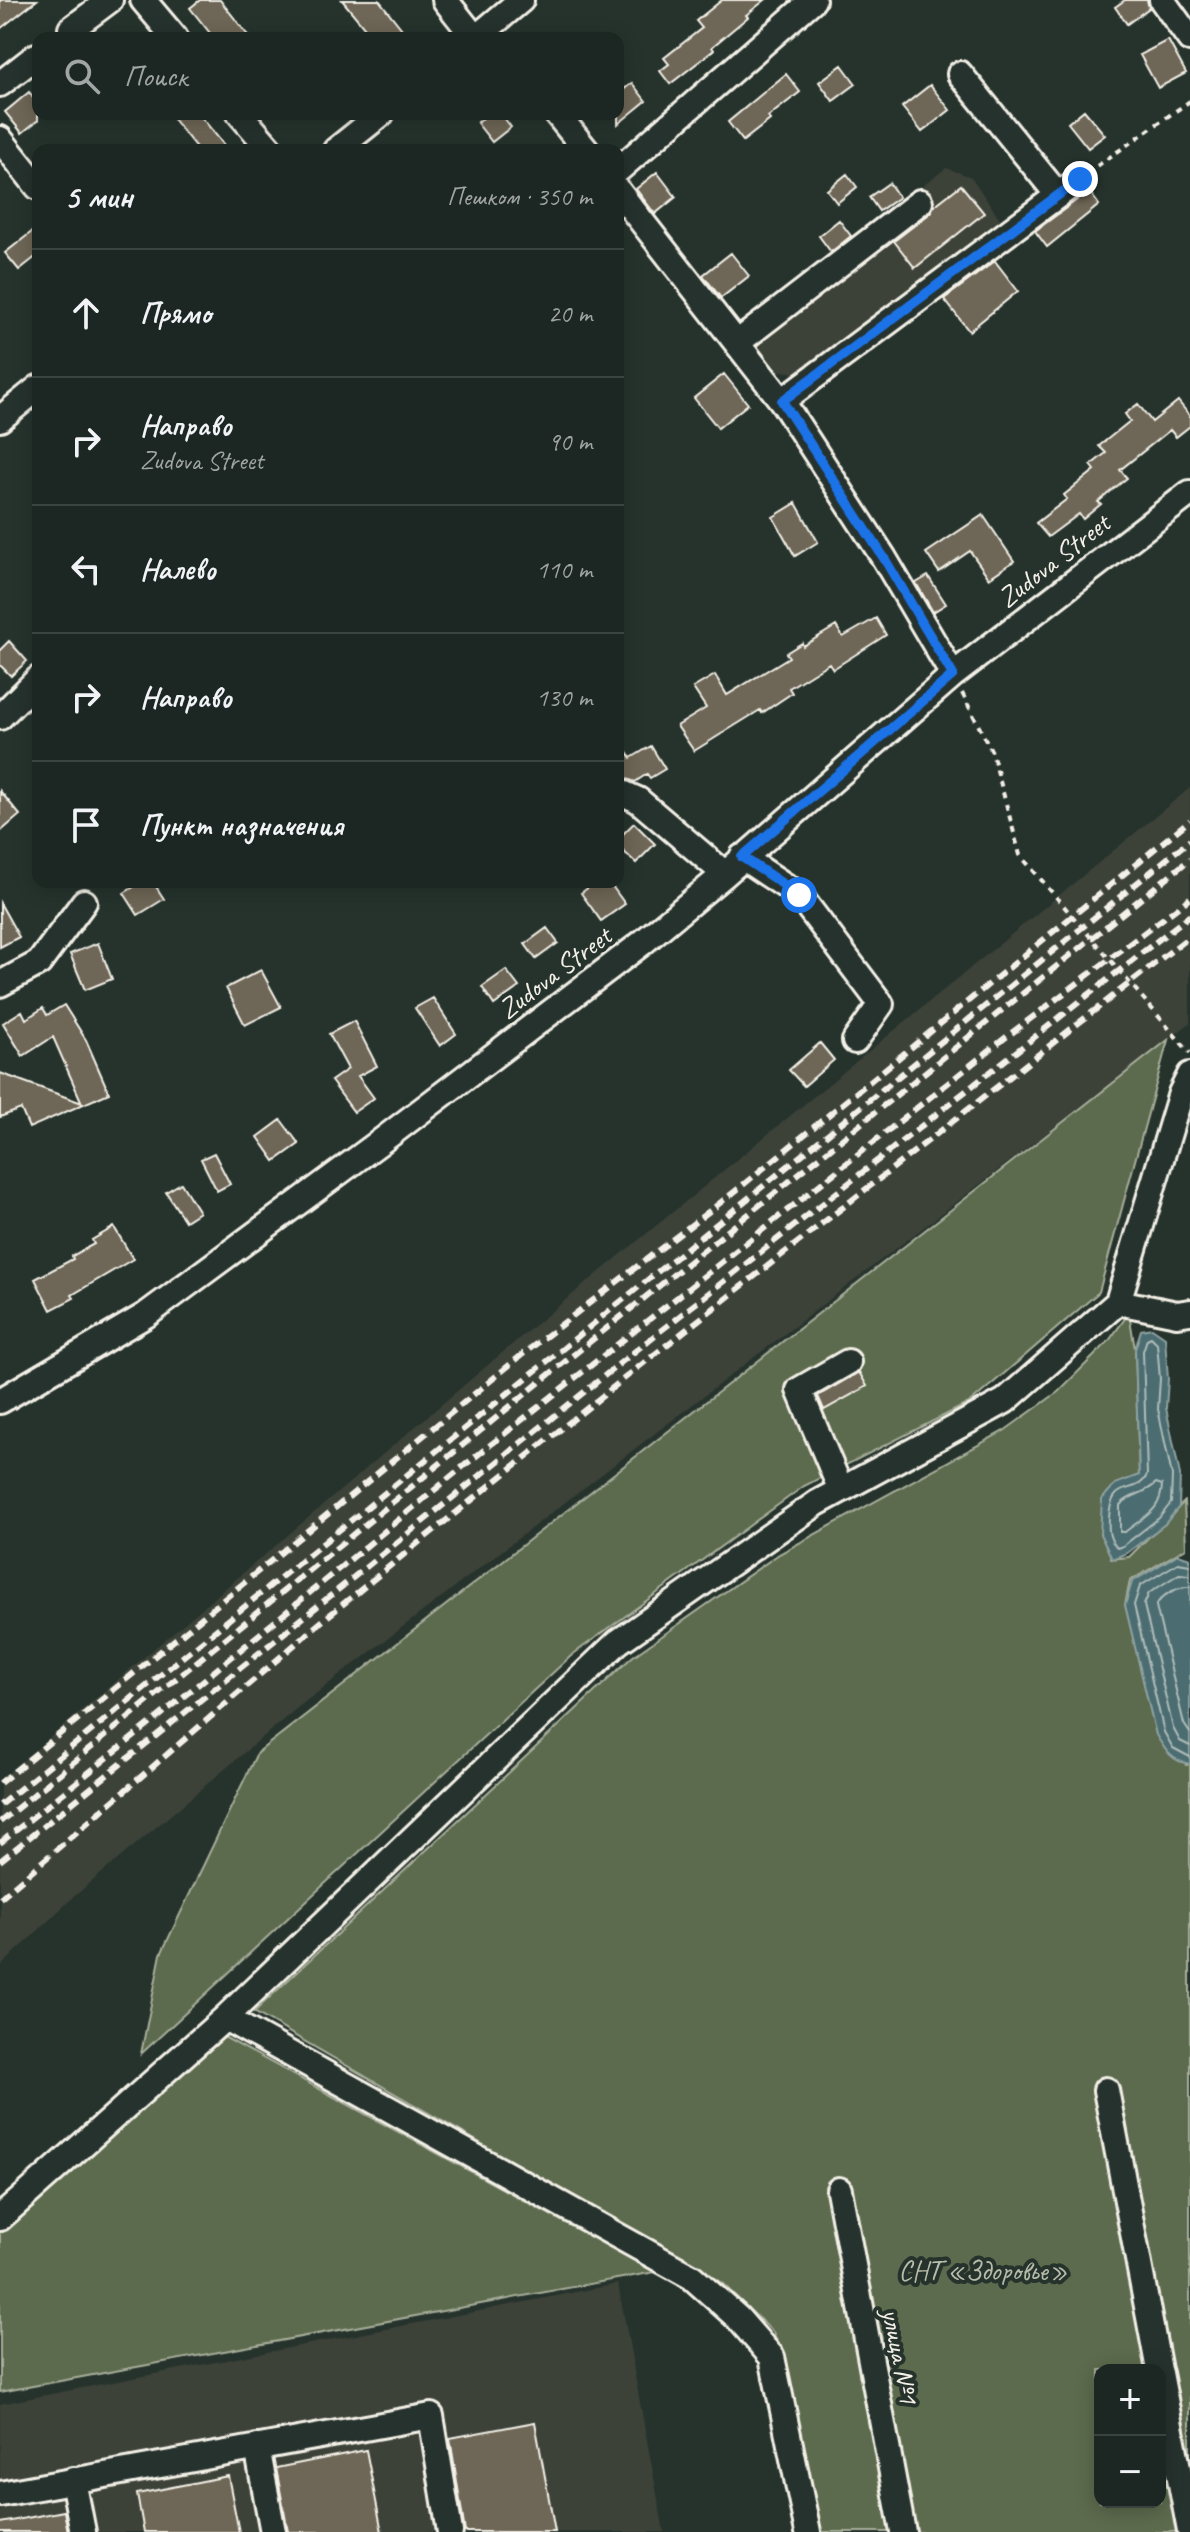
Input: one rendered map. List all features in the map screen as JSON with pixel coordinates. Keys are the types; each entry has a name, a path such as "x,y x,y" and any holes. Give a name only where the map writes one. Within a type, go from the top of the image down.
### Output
{"street":[{"path":"71,29 110,0"},
{"path":"143,0 170,32"},
{"path":"445,0 479,32"},
{"path":"487,32 521,0"},
{"path":"624,165 813,0"},
{"path":"1162,0 1190,39"},
{"path":"0,84 32,59"},
{"path":"960,74 1058,195"},
{"path":"245,120 266,144"},
{"path":"344,144 374,120"},
{"path":"562,120 581,144"},
{"path":"0,139 32,179"},
{"path":"782,401 1080,179"},
{"path":"624,199 782,401 884,558 953,675"},
{"path":"737,343 920,202"},
{"path":"0,419 32,393"},
{"name":"Zudova Street","path":"0,1401 146,1315 642,943 953,675 1190,493"},
{"path":"0,717 32,685"},
{"path":"624,794 638,800 725,874"},
{"path":"742,857 799,895 881,1004 855,1041"},
{"path":"0,984 39,963 84,902"},
{"path":"0,2218 225,2018 618,1642 817,1503 1005,1401 1118,1302 1181,1093 1190,1075"},
{"path":"1118,1302 1186,1318"},
{"path":"841,1490 799,1390 848,1362"},
{"path":"225,2018 692,2277 715,2297 772,2357 808,2532"},
{"path":"1106,2090 1158,2364"},
{"name":"улица №1","path":"839,2190 903,2532"},
{"path":"1166,2404 1190,2531"},
{"path":"0,2494 431,2416 450,2532"},
{"path":"257,2447 273,2532"},
{"path":"73,2480 83,2532"}],"path":[{"path":"1080,179 1190,101"},
{"path":"953,675 992,752 1020,855 1190,1053"}],"shaded area":[{"path":"946,168 971,177 1000,219 941,264 946,272 810,374 780,371 737,332"},
{"path":"1190,788 1190,1023 297,1708 70,1900 0,1967 0,1780 529,1330"},
{"path":"618,2284 664,2532 0,2532 0,2404"}],"green space":[{"path":"1168,1040 1099,1292 971,1402 804,1486 572,1655 141,2054 161,1954 257,1753"},
{"name":"СНТ «Здоровье»","path":"1129,1313 1135,1349 1139,1476 1115,1484 1111,1559 1129,1557 1184,1502 1186,1548 1130,1581 1125,1605 1186,1765 1190,1764 1190,2532 820,2532 787,2368 773,2332 722,2283 254,2012 632,1657 779,1554 1004,1431 1058,1392 1108,1342"},
{"path":"224,2037 655,2272 0,2392 0,2230"}],"water":[{"path":"1152,1328 1165,1337 1168,1379 1166,1408 1180,1475 1179,1507 1165,1524 1127,1553 1112,1559 1100,1534 1102,1499 1115,1484 1139,1475 1135,1349 1141,1330"},
{"path":"1178,1554 1190,1558 1190,1764 1174,1758 1156,1735 1125,1605 1132,1582"}],"building":[{"path":"0,0 37,0 0,29"},
{"path":"200,0 220,0 245,32 209,32 190,8"},
{"path":"342,0 379,0 404,32 368,32"},
{"path":"722,0 765,0 712,47 714,50 670,84 660,71 669,64 664,58 702,28 696,21"},
{"path":"1125,0 1147,0 1149,8 1127,24 1115,7"},
{"path":"1168,40 1186,73 1158,88 1140,55"},
{"path":"842,65 856,84 833,101 819,82"},
{"path":"786,74 800,92 743,141 728,122"},
{"path":"632,83 646,101 624,119 624,89"},
{"path":"930,85 950,110 922,132 902,107"},
{"path":"29,92 32,96 32,120 38,120 22,133 5,112"},
{"path":"1084,110 1105,135 1088,148 1068,123"},
{"path":"174,120 204,120 223,144 193,144"},
{"path":"481,120 506,120 511,127 492,142 477,123"},
{"path":"657,172 676,197 655,214 636,189"},
{"path":"847,174 857,187 837,203 827,190"},
{"path":"889,183 899,197 879,211 869,197"},
{"path":"961,185 984,213 915,268 894,241"},
{"path":"1089,191 1099,205 1047,247 1035,231"},
{"path":"839,220 851,236 831,252 819,236"},
{"path":"32,232 32,260 19,270 5,253"},
{"path":"731,253 749,276 721,298 703,275"},
{"path":"995,261 1018,291 969,331 944,299"},
{"path":"724,374 748,404 718,428 694,398"},
{"path":"1178,401 1190,416 1190,426 1176,437 1170,430 1120,470 1127,478 1098,502 1101,504 1083,519 1079,514 1048,537 1036,523 1067,499 1064,495 1095,470 1091,465 1106,453 1099,446 1130,421 1125,414 1138,404 1152,422"},
{"path":"796,503 818,542 795,556 773,517"},
{"path":"983,515 1014,561 989,578 970,551 939,572 926,553"},
{"path":"928,576 946,604 933,612 916,583"},
{"path":"876,618 886,635 833,669 829,663 789,688 792,693 762,713 760,710 694,751 677,726 706,708 693,688 715,675 727,695 789,657 786,653 802,643 803,646 836,626 843,637"},
{"path":"9,641 27,661 11,676 0,665 0,650"},
{"path":"651,746 665,769 650,778 647,774 635,782 625,778 624,747 631,758"},
{"path":"0,791 20,815 0,832"},
{"path":"634,823 655,844 636,863 624,852 624,833"},
{"path":"132,888 157,888 164,899 138,915 124,893"},
{"path":"588,888 613,888 625,904 601,921 581,893"},
{"path":"0,903 19,937 0,947"},
{"path":"547,928 558,943 536,959 525,944"},
{"path":"98,943 112,979 85,990 70,954"},
{"path":"261,970 281,1007 245,1025 226,988"},
{"path":"506,970 519,987 494,1005 482,987"},
{"path":"433,998 456,1034 440,1046 415,1008"},
{"path":"64,1005 86,1040 109,1093 29,1128 21,1109 0,1117 0,1073 82,1103 53,1037 23,1056 3,1023 22,1011 26,1019 43,1008 47,1015"},
{"path":"354,1021 377,1066 358,1076 374,1098 354,1112 331,1081 348,1069 329,1034"},
{"path":"820,1043 834,1060 804,1086 789,1070"},
{"path":"281,1120 299,1144 275,1161 258,1137"},
{"path":"214,1153 230,1184 217,1191 201,1159"},
{"path":"181,1183 199,1212 185,1221 166,1192"},
{"path":"114,1227 133,1259 51,1310 35,1279 73,1259 72,1256 94,1244 92,1240"},
{"path":"859,1372 867,1386 824,1410 818,1396"},
{"path":"535,2422 555,2532 465,2532 450,2438"},
{"path":"366,2450 382,2532 288,2532 276,2468"},
{"path":"228,2476 239,2532 144,2532 137,2494"},
{"path":"64,2511 68,2532 0,2532 0,2523"}],"railway":[{"path":"0,1783 523,1354 733,1193 1190,820"},
{"path":"0,1805 1190,840"},
{"path":"0,1822 1190,859"},
{"path":"0,1843 465,1465 1005,1038 1190,898"},
{"path":"0,1861 654,1336 1190,915"},
{"path":"0,1898 321,1622 423,1539 1190,936"}],"route":[{"path":"799,895 742,857 953,675 884,558 782,401 1080,179"}]}
